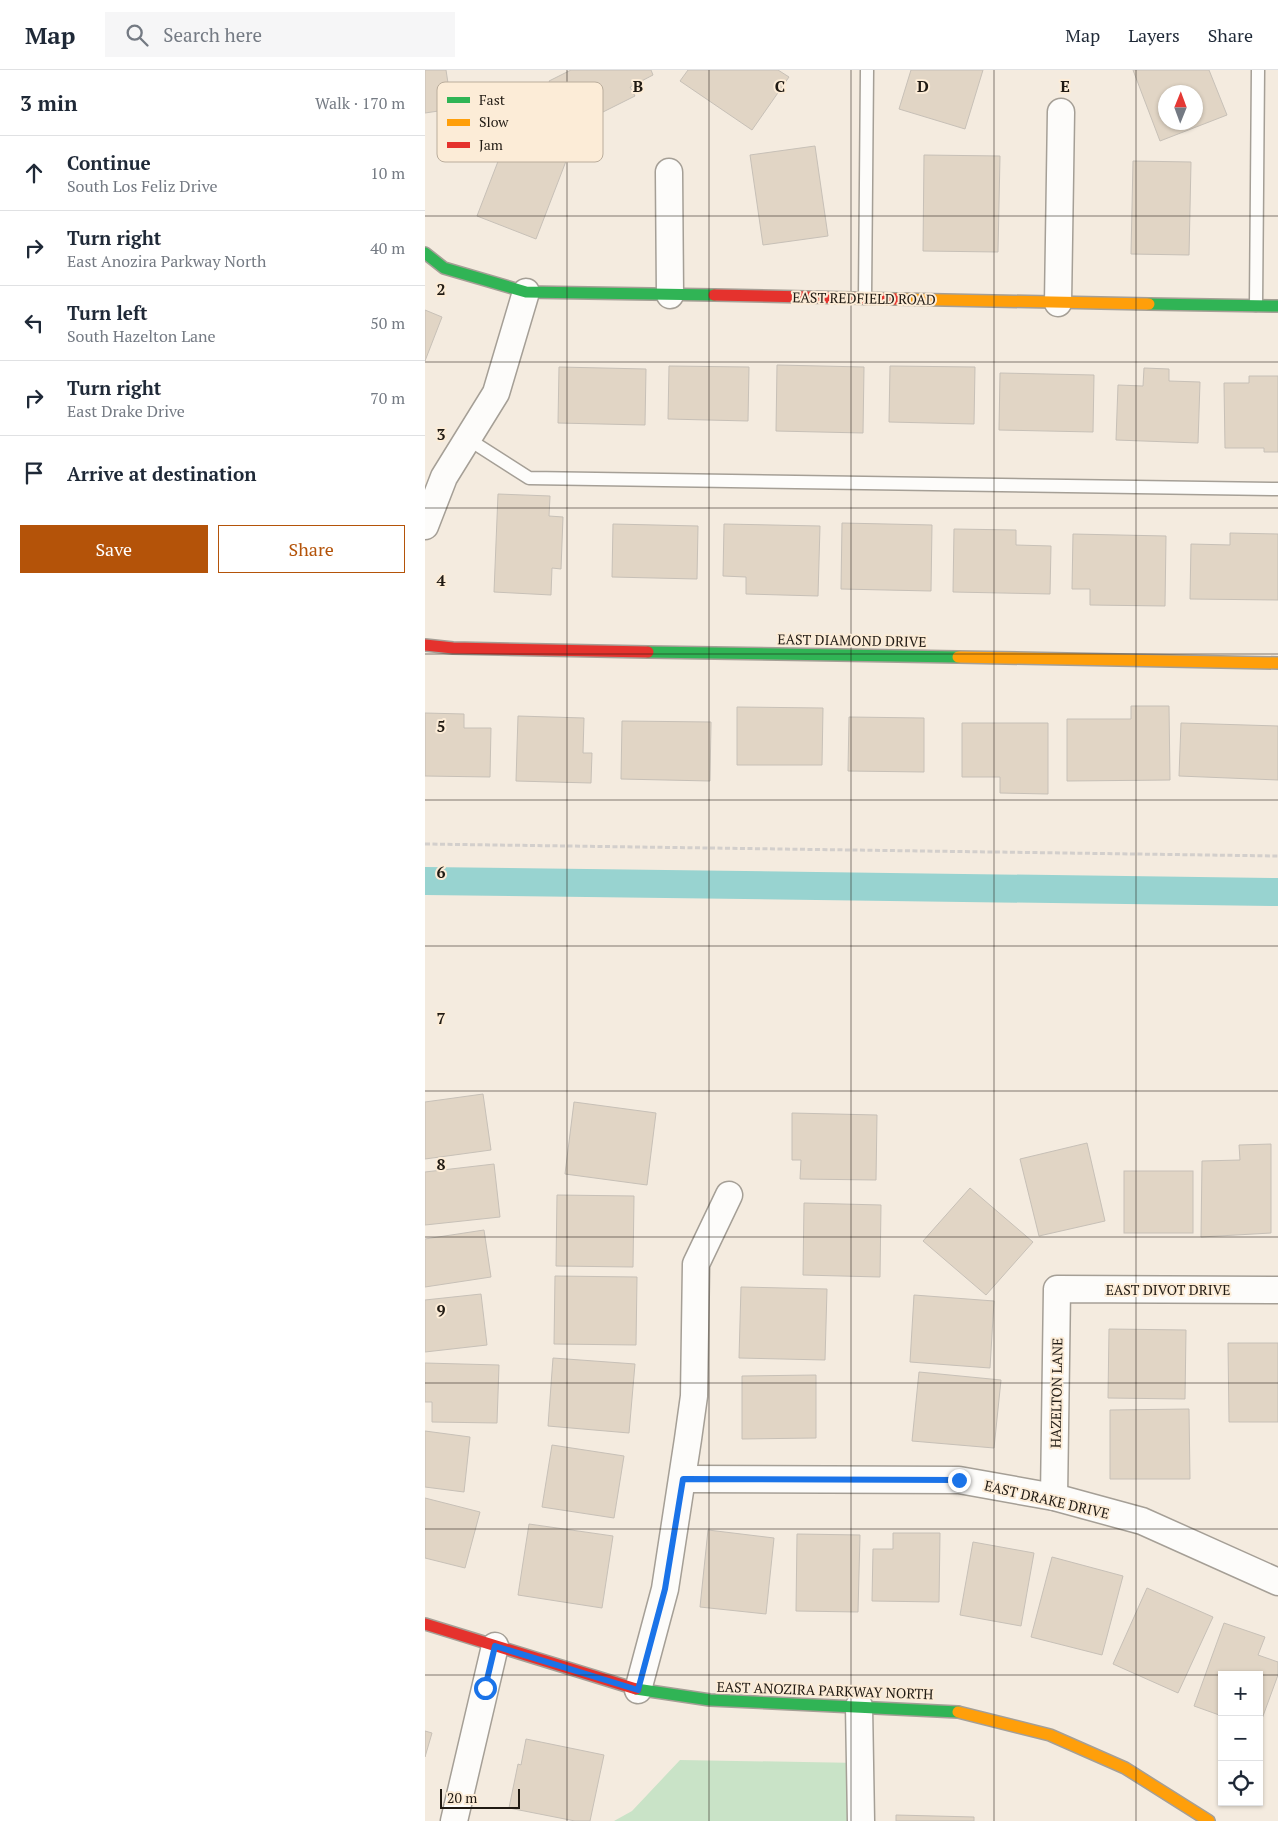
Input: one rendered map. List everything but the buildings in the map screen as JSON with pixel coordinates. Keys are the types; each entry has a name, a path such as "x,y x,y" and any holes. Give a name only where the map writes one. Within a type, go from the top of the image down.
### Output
{"street":[{"path":"1058,303 1061,112"},
{"path":"669,172 669,295"},
{"name":"EAST REDFIELD ROAD","path":"425,253 444,268 526,292 1278,306"},
{"path":"425,526 443,478 496,393 526,292"},
{"name":"EAST DIAMOND DRIVE","path":"425,645 463,648 1278,663"},
{"path":"638,1690 665,1589 683,1479 694,1396 696,1264 729,1194"},
{"name":"EAST DIVOT DRIVE","path":"1057,1289 1278,1290"},
{"name":"HAZELTON LANE","path":"1054,1497 1057,1289"},
{"name":"EAST DRAKE DRIVE","path":"683,1479 959,1480 1054,1497 1143,1521 1278,1582"},
{"name":"EAST ANOZIRA PARKWAY NORTH","path":"425,1624 638,1690 711,1700 951,1711 1049,1735 1125,1768 1204,1816 1209,1821"},
{"path":"454,1821 495,1646"},
{"path":"859,1706 861,1821"}],"lane":[{"path":"865,298 867,70"},
{"path":"1256,305 1258,70"},
{"path":"468,439 529,478 1278,489"}],"path":[{"path":"425,844 1278,856"}],"green space":[{"path":"680,1760 860,1763 861,1821 614,1821 632,1811"}],"waterway":[{"path":"425,881 1278,892"}],"traffic: fast":[{"path":"425,253 444,268 526,292 714,295"},
{"path":"1149,304 1278,306"},
{"path":"648,652 958,657"},
{"path":"636,1689 710,1700 958,1712"}],"traffic: slow":[{"path":"896,299 1149,304"},
{"path":"958,657 1278,663"},
{"path":"958,1712 1050,1735 1125,1768 1209,1821"}],"traffic: jam":[{"path":"714,295 896,299"},
{"path":"425,645 453,648 648,652"},
{"path":"425,1624 636,1689"}],"route":[{"path":"485,1688 495,1646 638,1690 665,1589 683,1479 959,1480"}]}
